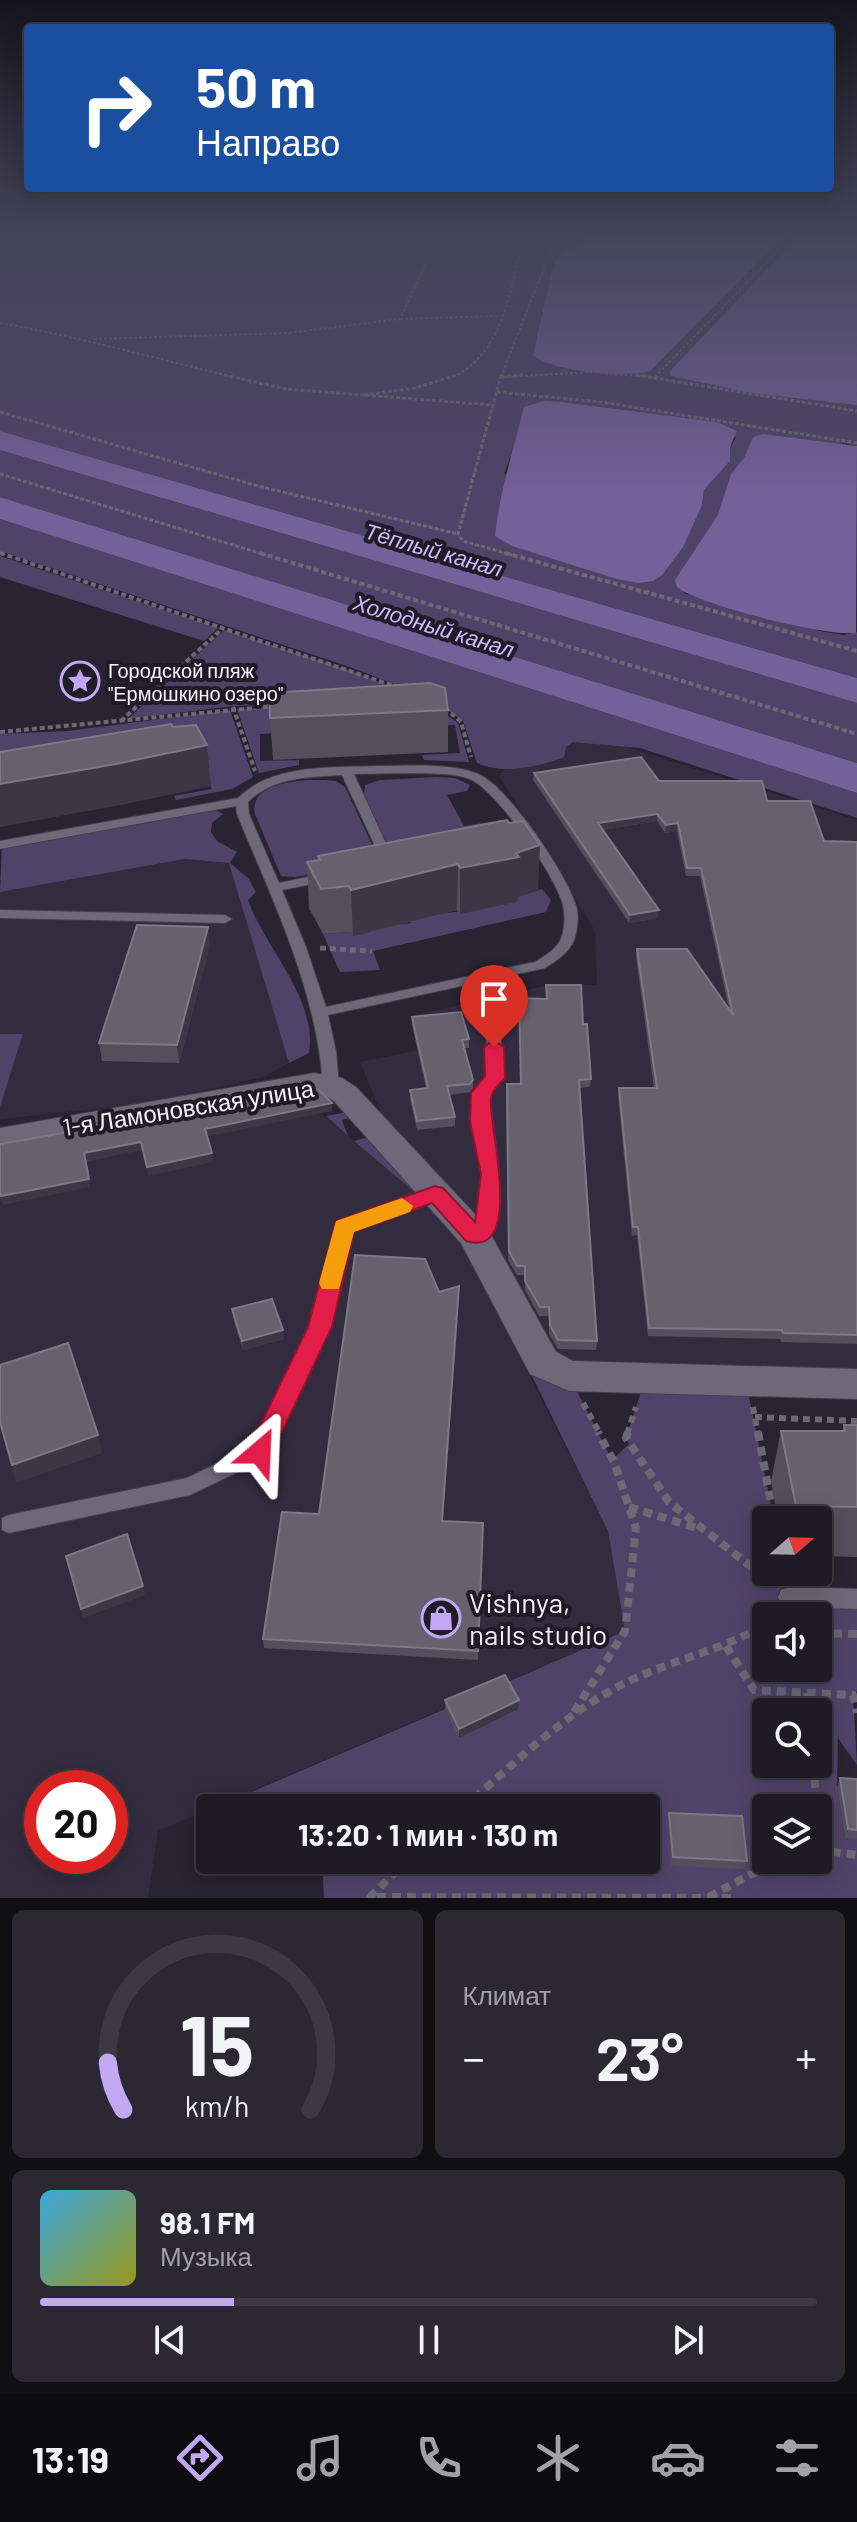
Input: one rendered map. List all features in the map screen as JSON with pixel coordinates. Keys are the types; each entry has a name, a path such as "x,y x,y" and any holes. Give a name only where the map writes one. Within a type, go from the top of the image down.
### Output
{"street":[{"name":"1-я Ламоновская улица","path":"0,1139 314,1083 331,1085 345,1094 474,1235 543,1363 569,1376"},
{"path":"569,1376 645,1379 750,1400 857,1384"}],"lane":[{"path":"0,845 242,801 260,785 275,779 449,770 476,777 493,789 522,840 570,905 570,933 561,952 540,965 322,1012"},
{"path":"347,773 390,865"},
{"path":"242,801 243,814 322,1012 330,1051 331,1085"},
{"path":"272,888 338,875"},
{"path":"0,914 225,919"},
{"path":"474,1235 487,1220 492,1174 481,1122 481,1093 495,1078 493,1016"},
{"path":"9,1524 190,1486 260,1452 320,1327 344,1227 435,1194"},
{"path":"789,1597 857,1599"}],"path":[{"path":"3,324 89,339 288,333 377,324"},
{"path":"349,396 411,388 458,373 474,364 489,348 497,324"},
{"path":"458,534 500,378 524,324"},
{"path":"654,378 707,324"},
{"path":"89,339 111,348 286,389 492,405"},
{"path":"500,378 571,372 654,378 857,411"},
{"path":"497,392 601,402 857,443"},
{"path":"0,412 273,490 458,534 475,547 857,651"},
{"path":"0,474 857,734"},
{"path":"0,553 402,689"},
{"path":"121,722 223,627"},
{"path":"438,704 461,722 476,777"},
{"path":"0,732 68,729 233,707 279,706"},
{"path":"233,707 257,777"},
{"path":"324,956 320,946 372,951"},
{"path":"569,1376 614,1462 636,1528 625,1631 574,1712"},
{"path":"645,1379 626,1438 669,1502 789,1597"},
{"path":"771,1506 750,1400 857,1421"},
{"path":"628,1507 706,1531"},
{"path":"832,1633 857,1634"},
{"path":"479,1794 574,1712 674,1662 726,1646 752,1634"},
{"path":"726,1646 754,1690 855,1693 857,1713"},
{"path":"807,1693 807,1698"},
{"path":"832,1852 857,1855"},
{"path":"370,1898 394,1874"},
{"path":"708,1897 752,1874"},
{"path":"370,1898 733,1898"}],"shaded area":[{"path":"0,324 773,324 736,389 751,393 857,381 857,446 843,443 684,593 820,631 843,635 857,632 857,678 0,431","holes":["543,401 717,422 736,438 730,447 730,461 704,490 702,505 504,474 515,443"]},
{"path":"540,324 697,324 650,371 624,374 590,372 556,366 533,355"},
{"path":"715,324 857,324 857,405 751,393 671,376 669,372"},
{"path":"543,401 717,422 737,431 730,447 730,461 704,490 702,505 683,547 662,575 653,581 638,583 617,579 512,546 495,536 503,487 524,407"},
{"path":"0,431 857,678 857,703 0,450"},
{"path":"763,434 857,446 856,633 819,630 764,618 710,602 677,587 675,580 718,515 731,474 744,458 753,437"},
{"path":"0,450 857,703 857,763 0,497"},
{"path":"0,497 857,763 857,793 0,519"},
{"path":"0,519 857,793 857,818 640,748 573,742 566,747 564,757 543,764 509,769 487,767 477,763 463,721 430,698 350,667 0,551"},
{"path":"0,556 218,628 204,641 0,577"},
{"path":"224,630 346,669 423,699 233,706 128,719"},
{"path":"427,701 458,723 469,762 424,760 422,755 460,753 455,725 260,734 260,761 299,760 299,765 259,773 237,709"},
{"path":"230,710 253,777 232,789 176,800 174,796 212,789 198,759 0,794 0,734 68,731"},
{"path":"547,722 857,820 857,1387 555,1379 381,1113 360,1062 425,1049 410,1016 549,985 597,985 595,931 499,776"},
{"path":"455,778 470,785 467,791 447,795 464,826 502,820 510,831 388,846 364,795 365,785 380,780"},
{"path":"336,781 345,787 374,849 360,865 295,877 281,876 255,814 255,802 271,787 284,783"},
{"path":"211,807 223,814 212,823 211,832 217,841 237,852 230,863 248,878 256,892 248,900 306,1013 310,1033 309,1053 289,1063 229,863 185,859 0,892 2,845"},
{"path":"185,859 230,863 289,1063 264,1077 142,1104 0,1119 0,1107 23,1035 0,1034 0,892"},
{"path":"542,889 551,900 546,912 373,951 380,970 340,972 323,934 350,932 353,936 371,932 369,928 411,923 410,919 516,902 515,898"},
{"path":"0,1034 23,1034 0,1107"},
{"path":"335,1093 345,1094 474,1235 543,1363 569,1376 612,1460 629,1444 626,1438 645,1379 746,1382 771,1506 752,1506 752,1586 787,1586 789,1597 857,1599 857,1691 853,1695 857,1765 838,1738 837,1787 845,1837 857,1838 857,1898 324,1898 323,1874 660,1874 660,1794 247,1794 445,1709 460,1737 518,1709 505,1683 625,1631 608,1531 531,1374 526,1351 452,1224 354,1141 369,1137 360,1115 342,1120 348,1136 326,1116 343,1113"},
{"path":"315,1094 322,1114 452,1224 608,1531 625,1631 244,1794 196,1794 196,1815 158,1831 148,1898 0,1898 0,1154"}],"building":[{"path":"430,683 445,688 448,710 270,718 269,693"},
{"path":"171,724 173,727 196,725 207,745 0,784 0,752"},
{"path":"641,757 659,781 762,781 767,801 810,801 824,841 857,842 857,1335 783,1333 782,1330 649,1328 638,1227 633,1227 619,1088 657,1088 637,949 687,949 733,1015 701,868 687,868 678,823 666,825 657,814 598,823 659,910 630,915 534,773"},
{"path":"507,820 509,823 523,821 540,845 516,853 519,857 460,868 458,864 351,890 349,886 321,889 307,862 320,860 318,856"},
{"path":"137,925 208,927 177,1045 99,1043"},
{"path":"546,985 581,985 583,1024 587,1024 591,1079 579,1080 597,1341 558,1340 550,1325 549,1307 540,1307 525,1281 525,1266 517,1266 509,1251 507,1084 521,1084 519,998 547,999"},
{"path":"461,1012 469,1039 462,1040 473,1080 470,1084 447,1086 455,1117 417,1121 410,1090 428,1088 412,1017"},
{"path":"318,1089 332,1103 205,1129 212,1153 147,1167 141,1142 84,1153 89,1179 1,1196 0,1144"},
{"path":"355,1255 425,1259 439,1292 459,1286 442,1521 483,1523 478,1651 263,1639 282,1512 319,1514"},
{"path":"272,1299 283,1330 242,1341 232,1309"},
{"path":"68,1343 98,1435 12,1465 0,1422 0,1365"},
{"path":"844,1425 857,1425 857,1507 796,1506 781,1431 845,1431"},
{"path":"127,1534 143,1586 81,1609 66,1556"},
{"path":"505,1675 519,1700 459,1729 445,1700"},
{"path":"840,1778 857,1779 857,1830 848,1829"},
{"path":"669,1813 742,1816 747,1861 673,1857"}],"slow traffic":[{"path":"330,1283 344,1227 402,1206"}],"place":[{"name":"Городской пляж \"Ермошкино озеро\"","path":"80,681"},
{"name":"Vishnya, nails studio","path":"441,1618"}],"route":[{"path":"260,1452 320,1327 344,1227 435,1194 474,1235 480,1232 487,1220 492,1174 481,1122 481,1093 495,1078 494,1047"}],"water label":[{"name":"Тёплый канал","path":"434,549"},
{"name":"Холодный канал","path":"434,625"}]}
